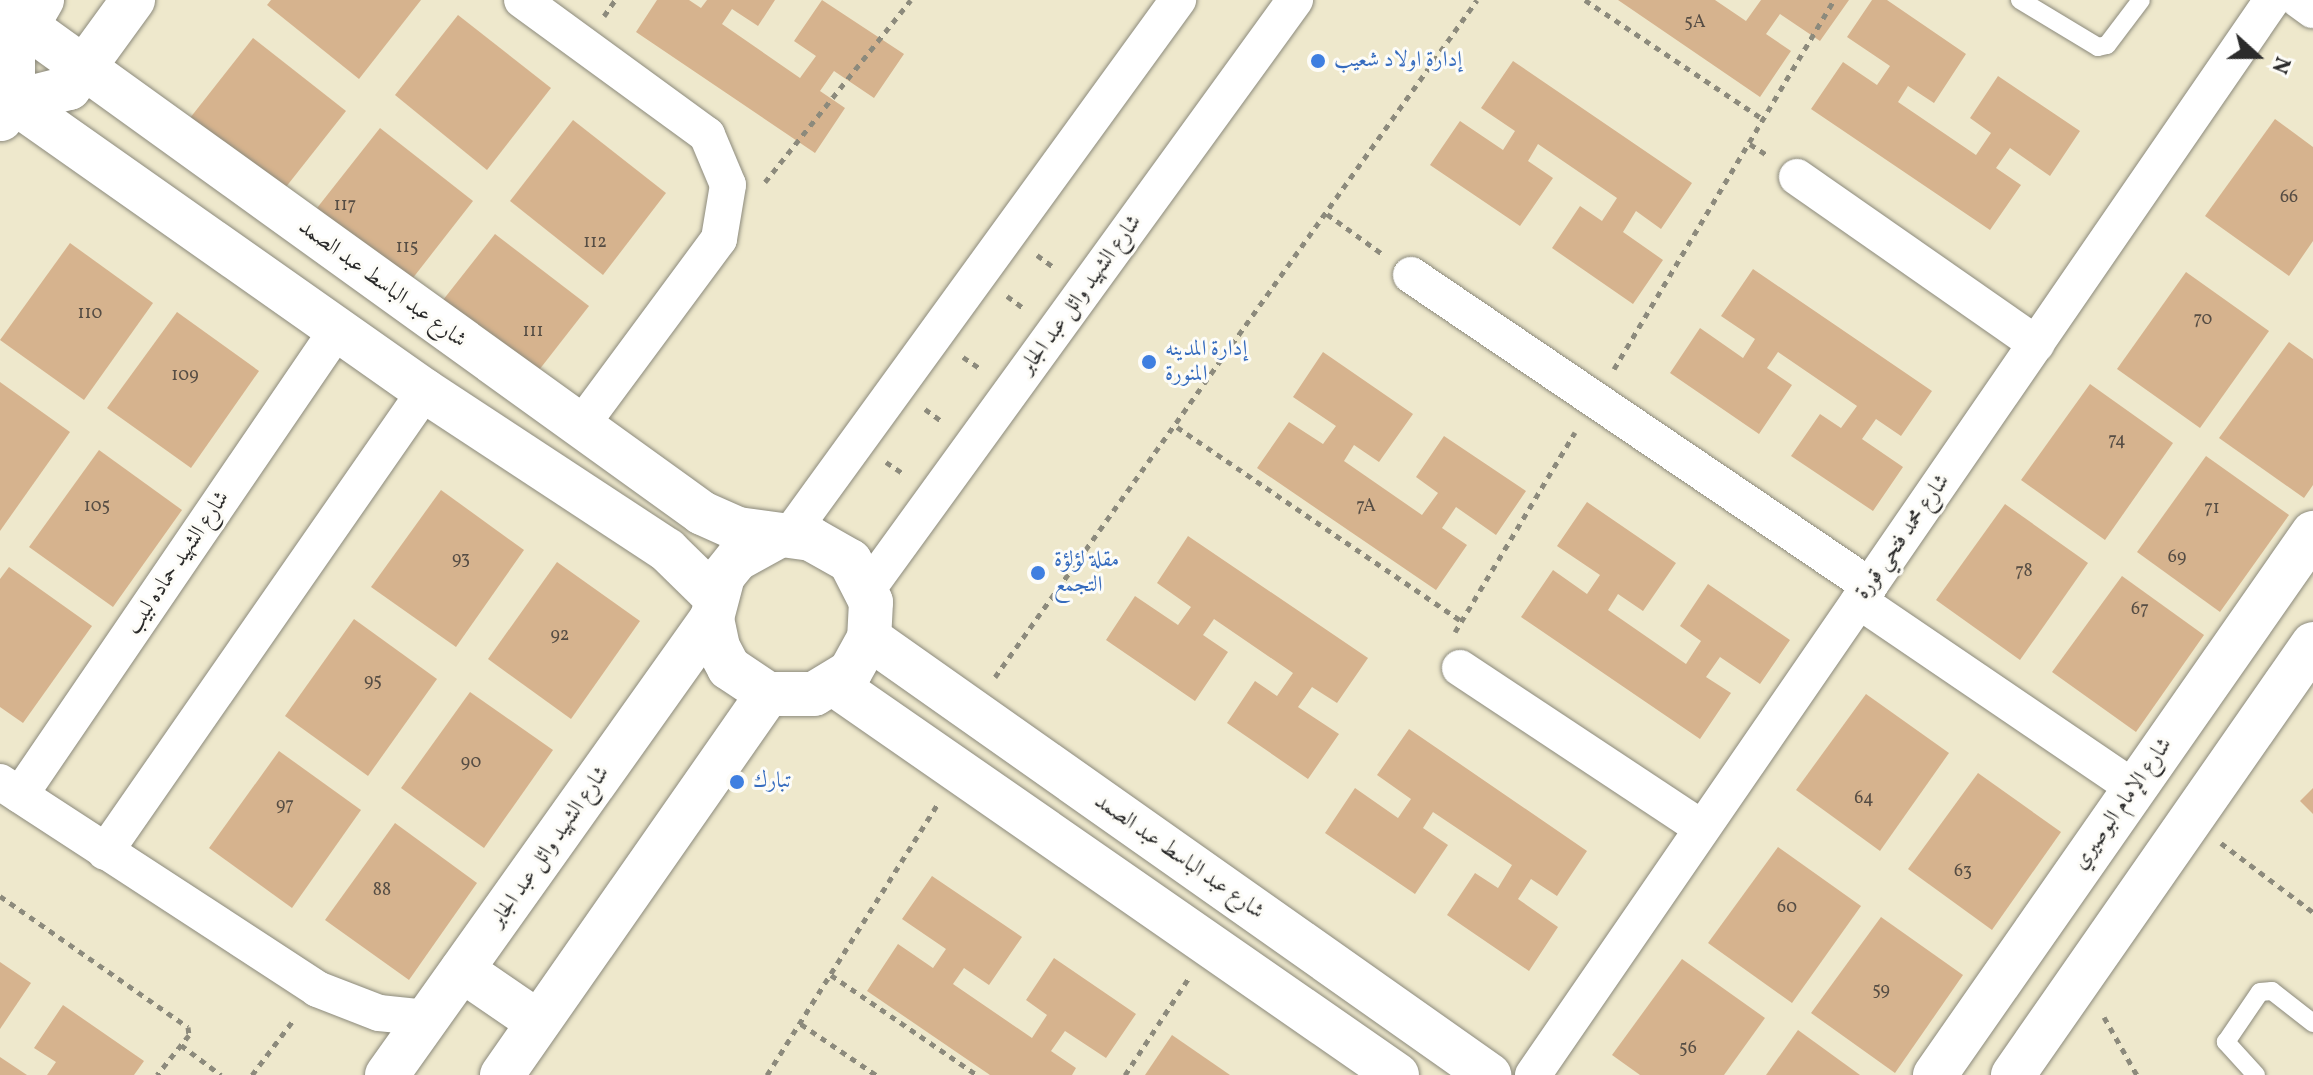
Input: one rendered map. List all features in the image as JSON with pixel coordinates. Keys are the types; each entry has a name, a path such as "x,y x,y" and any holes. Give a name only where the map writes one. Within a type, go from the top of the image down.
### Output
{"street":[{"path":"4,105 69,88 133,0"},
{"path":"522,0 707,135 728,185 719,239 579,428"},
{"path":"713,607 737,559 782,537 857,442 1178,0"},
{"name":"شارع الشهيد وائل عبد الجابر","path":"867,590 1295,0"},
{"name":"شارع محمد فتحي قورة","path":"1533,1075 2272,0"},
{"path":"2299,0 2313,10"},
{"path":"4,105 22,10"},
{"name":"شارع عبد الباسط عبد الصمد","path":"22,10 86,68 579,428 702,513 782,537"},
{"path":"4,105 425,391 667,550 713,607 718,647 729,668 768,694 791,697 835,685 850,672 869,638 867,590 850,561 832,547 782,537"},
{"path":"1797,177 2036,344"},
{"path":"1411,275 1595,400 2134,788"},
{"name":"شارع الشهيد حماده لبيب","path":"10,789 337,330"},
{"path":"105,852 425,391"},
{"name":"شارع الإمام البوصيري","path":"1935,1075 2313,533"},
{"name":"شارع الشهيد وائل عبد الجابر","path":"387,1075 713,607"},
{"name":"شارع عبد الباسط عبد الصمد","path":"869,638 1489,1075"},
{"path":"2013,1075 2313,644"},
{"path":"1460,668 1702,828"},
{"path":"835,685 1397,1075"},
{"path":"502,1075 768,694"},
{"path":"10,789 317,989 379,1013 427,1018"},
{"path":"462,970 538,1022"}],"lane":[{"path":"2020,0 2098,47 2107,45 2141,0"},
{"path":"2256,1075 2226,1042 2260,992 2272,991 2313,1023"}],"path":[{"path":"758,191 911,0"},
{"path":"970,710 1177,427 1477,0"},
{"path":"1585,0 1764,120"},
{"path":"1177,427 1461,621 1834,0"},
{"path":"1327,214 1411,275"},
{"path":"1007,235 1086,288"},
{"path":"977,277 1055,330"},
{"path":"934,337 1012,390"},
{"path":"896,389 974,443"},
{"path":"857,442 935,495"},
{"path":"767,1075 959,771"},
{"path":"2191,819 2313,912"},
{"path":"0,896 188,1027 181,1045 157,1075"},
{"path":"1125,1075 1210,946"},
{"path":"831,975 977,1075"},
{"path":"2081,977 2137,1075"},
{"path":"252,1075 317,989"},
{"path":"801,1024 876,1075"},
{"path":"181,1045 221,1075"}],"building":[{"path":"271,0 421,0 359,79 267,5"},
{"path":"657,0 689,0 701,8 707,0 775,0 758,26 732,9 722,24 800,78 816,56 794,41 822,0 904,54 874,98 834,71 820,91 845,108 815,153 636,32"},
{"path":"1618,0 1715,0 1746,21 1761,0 1849,0 1820,41 1780,14 1766,34 1791,51 1760,97"},
{"path":"1872,0 1887,0 1966,54 1934,103 1908,86 1898,102 1976,155 1991,133 1970,118 1998,76 2080,131 2050,176 2010,148 1996,168 2021,185 1990,230 1811,109 1843,62 1877,85 1890,66 1847,37"},
{"path":"458,15 551,88 487,170 395,95"},
{"path":"253,38 346,111 282,192 190,118"},
{"path":"1513,61 1692,183 1661,229 1636,211 1623,232 1663,260 1633,304 1552,248 1580,206 1602,221 1617,198 1538,144 1528,161 1553,178 1520,226 1430,165 1460,121 1503,150 1515,131 1481,108"},
{"path":"2275,119 2313,147 2313,241 2289,276 2205,216"},
{"path":"573,120 666,193 603,275 510,201"},
{"path":"380,128 473,201 409,283 317,208"},
{"path":"495,234 589,306 525,388 432,314"},
{"path":"70,243 153,303 84,400 0,340"},
{"path":"1753,269 1932,391 1901,436 1876,419 1862,439 1903,467 1873,511 1791,456 1820,414 1841,428 1857,406 1778,352 1767,368 1792,385 1759,434 1670,373 1700,328 1743,358 1755,339 1721,316"},
{"path":"2186,272 2269,331 2200,428 2117,369"},
{"path":"177,312 259,371 191,468 107,408"},
{"path":"2289,342 2313,359 2313,485 2304,498 2219,438"},
{"path":"1323,352 1413,414 1379,462 1354,445 1344,461 1422,515 1438,493 1416,477 1444,436 1526,491 1496,535 1456,507 1442,528 1467,545 1436,590 1257,468 1289,422 1323,444 1336,426 1293,397"},
{"path":"0,382 70,432 0,531"},
{"path":"2090,384 2173,443 2105,540 2021,480"},
{"path":"99,450 182,510 113,607 29,547"},
{"path":"2206,456 2289,515 2220,612 2137,552"},
{"path":"441,490 524,550 456,647 371,587"},
{"path":"1587,502 1676,563 1643,611 1618,594 1608,610 1686,664 1701,641 1680,626 1708,584 1790,640 1760,684 1720,657 1706,677 1731,693 1700,739 1521,617 1553,570 1587,594 1600,575 1557,546"},
{"path":"2005,504 2088,563 2020,660 1936,600"},
{"path":"1188,536 1368,658 1337,703 1312,687 1298,707 1339,734 1308,779 1227,723 1255,681 1277,696 1293,673 1214,619 1203,635 1228,652 1195,701 1106,640 1135,596 1178,625 1191,607 1157,583"},
{"path":"557,562 640,621 571,719 488,659"},
{"path":"9,567 92,626 23,723 0,707 0,579"},
{"path":"2122,576 2204,635 2136,732 2052,672"},
{"path":"354,619 437,679 368,776 285,716"},
{"path":"470,692 553,750 484,848 401,788"},
{"path":"1866,694 1949,753 1880,851 1796,790"},
{"path":"1409,729 1587,851 1557,896 1531,879 1518,899 1558,927 1529,971 1447,915 1475,873 1498,888 1512,865 1433,812 1423,828 1448,845 1415,894 1325,833 1355,788 1398,818 1411,799 1377,775"},
{"path":"279,751 361,810 292,908 209,848"},
{"path":"1978,773 2061,832 1992,930 1908,869"},
{"path":"2313,788 2313,814 2300,801"},
{"path":"395,823 477,883 409,980 325,920"},
{"path":"1778,847 1861,906 1792,1003 1708,943"},
{"path":"932,876 1022,937 989,985 964,968 953,984 1032,1038 1047,1015 1026,1000 1054,958 1136,1014 1106,1058 1065,1031 1051,1051 1076,1068 1072,1075 990,1075 867,991 898,944 933,968 946,949 902,919"},
{"path":"1881,917 1963,975 1895,1073 1811,1013"},
{"path":"1682,959 1765,1018 1724,1075 1640,1075 1612,1055"},
{"path":"0,962 31,983 0,1029"},
{"path":"63,1005 144,1061 134,1075 47,1075 56,1062 34,1048"},
{"path":"1798,1030 1860,1075 1766,1075"},
{"path":"1172,1035 1230,1075 1145,1075"},
{"path":"0,1057 27,1075 0,1075"}],"place":[{"name":"إدارة اولاد شعيب","path":"1318,61"},
{"name":"إدارة المدينه المنورة","path":"1149,362"},
{"name":"مقلة لؤلؤة التجمع","path":"1038,573"},
{"name":"تبارك","path":"737,782"}]}
